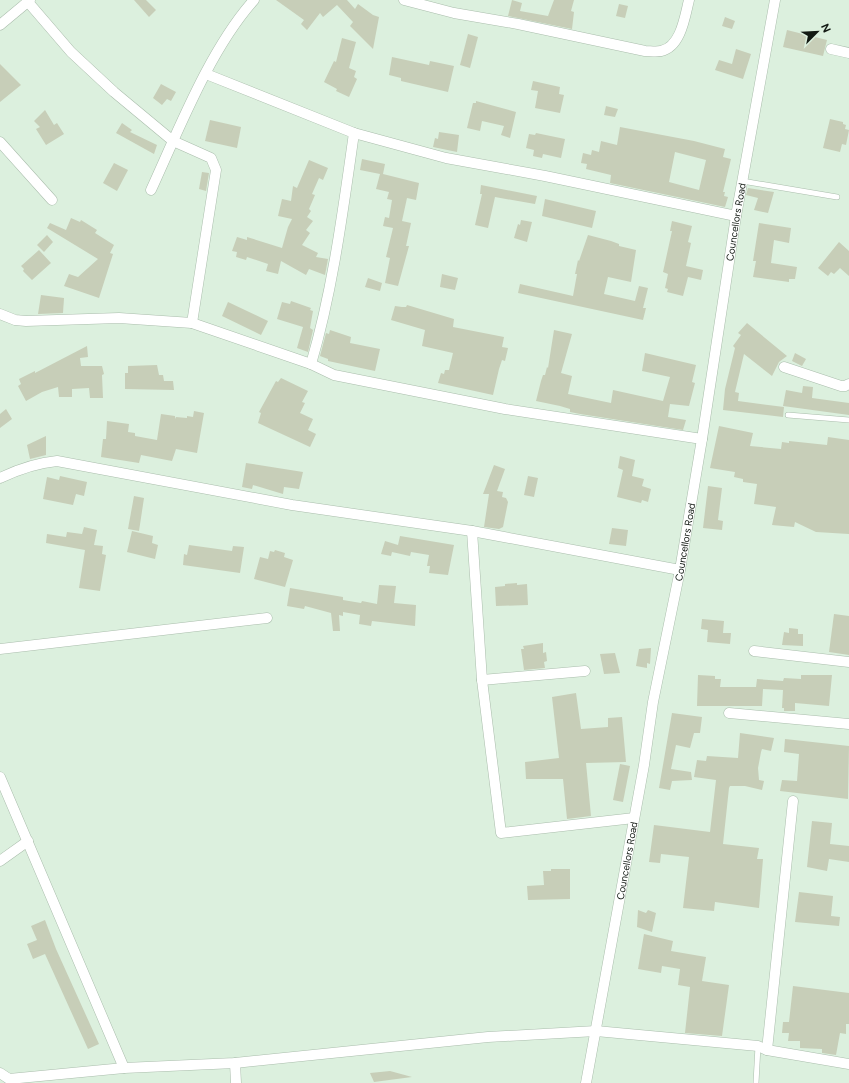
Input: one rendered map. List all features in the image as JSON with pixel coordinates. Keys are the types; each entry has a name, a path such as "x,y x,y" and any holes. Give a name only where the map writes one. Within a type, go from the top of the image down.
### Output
{"street":[{"path":"151,190 206,74 239,17 254,0"},
{"path":"404,0 454,13 518,24 645,51 662,51 671,46 678,37 685,18 689,0"},
{"name":"Councellors Road","path":"586,1083 644,765 653,702 680,570 702,439 736,216 775,0"},
{"path":"0,25 29,1 71,52 114,92 174,141 211,158 216,170 192,324"},
{"path":"831,49 849,53"},
{"path":"206,74 354,133 446,158 545,176 736,216"},
{"path":"311,364 321,329 343,212 354,133"},
{"path":"0,142 52,200"},
{"path":"0,314 15,320 26,322 119,318 192,324 273,353 311,364 334,375 498,407 702,439"},
{"path":"784,367 841,386 849,384"},
{"path":"0,478 22,468 57,461 292,505 472,532 680,570"},
{"path":"472,532 482,680 500,833 634,818"},
{"path":"0,650 267,618"},
{"path":"754,651 849,662"},
{"path":"482,680 585,671"},
{"path":"729,713 849,724"},
{"path":"0,777 124,1068"},
{"path":"762,1048 793,801"},
{"path":"0,861 28,841"},
{"path":"0,1074 9,1079 124,1068 235,1063 488,1037 596,1031 762,1048 849,1064"},
{"path":"235,1063 236,1083"}],"lane":[{"path":"742,181 837,197"},
{"path":"788,415 849,420"},
{"path":"756,1083 762,1048"}],"building":[{"path":"134,0 146,0 156,10 149,17"},
{"path":"276,0 347,0 355,9 358,4 373,15 379,17 373,49 350,26 353,22 337,5 323,17 320,13 307,30 301,24 304,20"},
{"path":"512,0 522,3 520,11 548,16 554,0 574,0 571,11 574,12 572,29 508,16"},
{"path":"619,4 628,6 625,18 616,16"},
{"path":"725,17 735,21 732,29 722,26"},
{"path":"787,30 827,40 823,56 783,47"},
{"path":"468,34 478,37 470,68 460,65"},
{"path":"342,38 356,42 349,68 356,71 354,77 357,79 349,97 336,91 337,89 324,82 334,61 336,62"},
{"path":"736,49 751,54 743,79 715,70 719,60 732,64"},
{"path":"392,57 429,65 430,61 454,66 448,92 401,81 401,78 389,75"},
{"path":"0,64 21,85 0,102"},
{"path":"533,81 560,87 559,94 564,95 560,113 535,108 538,91 531,90"},
{"path":"161,84 176,92 171,101 167,99 162,105 153,98"},
{"path":"476,101 516,112 510,138 501,135 504,126 482,121 480,131 467,128 473,103 476,103"},
{"path":"606,106 618,109 615,117 604,115"},
{"path":"45,110 54,125 57,123 64,134 46,145 36,129 40,127 34,121"},
{"path":"830,119 843,122 843,124 846,125 845,129 849,130 846,145 842,144 840,152 823,148"},
{"path":"210,120 241,127 237,148 205,141"},
{"path":"122,123 132,130 130,132 157,145 154,154 116,133"},
{"path":"620,127 694,141 725,149 723,157 731,159 723,192 725,192 724,196 728,197 725,207 610,183 611,175 586,169 587,164 581,163 583,153 591,155 592,150 599,152 601,141 617,145","holes":["675,152 706,160 699,190 669,182"]},
{"path":"439,132 459,135 457,152 433,147 435,138 438,139"},
{"path":"536,133 565,139 561,158 543,154 542,158 533,156 534,150 526,148 529,134 535,135"},
{"path":"362,159 385,164 383,174 419,183 416,200 407,198 402,221 411,223 406,246 409,246 398,286 385,283 390,258 386,257 393,228 383,226 385,217 389,218 392,200 387,199 389,192 376,189 380,174 360,170"},
{"path":"309,160 328,168 323,180 319,178 312,194 315,195 309,209 311,211 307,217 313,221 306,230 310,233 302,245 318,253 316,257 328,259 325,275 309,269 306,275 281,261 278,274 266,271 268,264 247,257 246,260 236,257 237,252 232,251 237,237 247,240 247,237 282,248 292,219 278,216 282,199 291,201 293,186 297,188"},
{"path":"114,163 128,170 117,191 103,183"},
{"path":"202,172 209,173 206,191 199,189"},
{"path":"481,185 537,196 535,204 495,197 488,228 475,225 482,194 480,194"},
{"path":"748,188 774,192 768,213 754,210 758,198 746,195"},
{"path":"545,199 596,211 592,228 542,216"},
{"path":"71,218 80,222 81,220 97,230 95,233 114,245 110,253 113,254 99,298 64,286 69,274 78,277 98,259 47,228 50,223 66,230"},
{"path":"521,220 532,222 527,242 514,238 518,224 520,225"},
{"path":"672,221 692,226 688,242 691,243 686,266 703,270 701,280 688,277 683,296 667,292 668,289 665,288 668,274 663,272 672,231 670,231"},
{"path":"759,223 791,228 789,243 774,240 771,263 797,267 795,279 789,279 789,282 753,277 756,261 753,261"},
{"path":"47,235 53,242 44,252 37,245"},
{"path":"588,235 611,241 619,244 619,246 636,250 631,282 608,277 604,294 635,301 639,286 648,288 643,308 646,308 643,320 518,293 520,284 573,296 578,260 579,261"},
{"path":"839,242 849,251 849,276 840,268 834,274 831,272 828,276 818,268"},
{"path":"39,250 51,263 32,280 23,271 24,269 21,266"},
{"path":"442,274 458,278 455,290 440,287"},
{"path":"368,278 382,283 380,291 365,287"},
{"path":"41,295 64,298 63,313 38,314"},
{"path":"291,301 311,308 310,310 313,311 310,328 313,330 308,352 297,348 303,327 277,319 282,302 290,304"},
{"path":"228,302 268,321 261,335 222,316"},
{"path":"407,305 454,319 453,327 504,337 502,347 508,348 505,361 502,360 499,369 493,395 438,383 441,373 444,374 445,370 449,370 453,353 422,346 425,330 391,320 395,306 406,307"},
{"path":"747,323 787,356 779,362 772,376 744,354 735,392 739,393 738,401 784,407 783,417 723,410 725,389 735,348 733,346 741,335 738,333"},
{"path":"330,330 351,337 350,343 380,349 375,371 328,361 328,359 320,356 326,333 329,334"},
{"path":"554,330 572,334 561,373 572,376 568,394 611,403 613,390 663,401 670,377 642,371 645,353 696,365 692,382 695,383 689,406 670,404 668,417 686,420 683,430 580,414 570,412 570,409 560,406 536,401 543,375 545,375 547,367 548,368"},
{"path":"87,346 88,357 80,358 81,366 102,366 104,374 102,375 103,398 90,398 89,388 72,389 72,397 59,397 58,387 42,392 26,401 18,386 21,384 19,379 35,371 35,373"},
{"path":"795,353 806,359 802,366 792,361"},
{"path":"157,365 159,375 163,375 164,381 173,381 174,390 125,389 125,373 128,373 128,366"},
{"path":"281,378 308,391 302,402 305,403 300,413 313,419 308,430 316,434 310,447 258,423 261,413 259,412 276,381 278,382"},
{"path":"803,386 813,387 812,398 849,403 849,415 783,406 786,390 802,393"},
{"path":"6,409 12,419 0,428 0,414"},
{"path":"194,411 204,413 197,453 176,449 172,461 141,455 139,463 101,457 103,439 106,439 107,421 129,424 128,432 135,433 135,436 157,440 161,414 175,416 175,419 176,417 187,418 187,416 193,417"},
{"path":"719,426 753,433 750,446 781,449 782,442 789,443 789,441 827,445 828,437 849,440 849,534 816,532 795,522 794,527 772,525 776,507 754,504 757,484 743,482 743,479 734,477 735,472 710,468"},
{"path":"46,436 46,455 30,459 27,445"},
{"path":"620,456 635,460 632,476 644,479 642,486 651,489 648,502 642,500 641,503 617,497 623,470 618,468"},
{"path":"246,463 303,472 299,489 284,487 283,494 253,485 252,489 242,487"},
{"path":"494,465 505,469 497,491 503,492 502,497 506,498 508,502 503,527 499,529 484,527 489,494 483,494"},
{"path":"60,476 87,482 84,496 76,494 73,505 43,499 47,477 59,480"},
{"path":"528,476 538,478 534,497 524,495"},
{"path":"708,486 722,488 718,520 723,521 722,530 703,528"},
{"path":"134,496 144,498 139,531 128,529"},
{"path":"84,527 97,530 94,545 103,546 102,554 106,555 100,591 79,588 85,550 46,543 47,534 66,537 67,532 82,534"},
{"path":"612,528 628,530 626,546 609,544"},
{"path":"132,531 153,536 152,543 158,545 155,559 127,552"},
{"path":"400,536 454,545 448,575 429,573 430,566 427,566 429,555 411,552 410,556 392,552 391,556 381,554 385,541 398,545"},
{"path":"189,545 232,551 233,546 244,547 240,573 183,565 184,554 187,555"},
{"path":"275,550 285,553 284,557 293,560 285,587 254,579 260,557 268,559 270,551 274,552"},
{"path":"517,583 517,585 527,584 528,605 496,606 495,587"},
{"path":"379,585 396,586 394,603 416,605 415,626 372,621 371,626 359,624 360,615 343,612 343,616 339,615 340,631 333,631 331,613 305,606 304,609 287,606 290,588 343,597 343,600 361,603 362,601 377,604"},
{"path":"834,614 849,616 849,655 829,652"},
{"path":"702,619 724,621 723,633 731,633 730,644 707,642 708,630 701,629"},
{"path":"789,628 798,629 798,634 803,634 803,646 782,645 784,632 789,633"},
{"path":"543,643 543,653 546,652 547,661 544,662 545,668 524,670 521,649 524,649 523,646"},
{"path":"651,648 650,664 647,663 647,668 636,666 639,649"},
{"path":"615,653 620,673 604,674 600,654"},
{"path":"698,675 715,676 715,679 721,679 720,687 756,687 757,679 783,681 784,678 801,679 801,675 832,675 829,706 795,703 795,711 784,711 784,708 782,708 783,690 763,689 762,706 697,706"},
{"path":"576,693 581,729 608,727 608,718 622,717 626,762 586,763 591,816 567,819 563,779 526,779 525,762 559,758 552,697"},
{"path":"672,713 702,717 700,733 694,733 690,748 676,745 671,769 691,772 692,780 672,781 670,790 659,788"},
{"path":"740,733 774,738 771,751 762,749 761,752 758,768 759,780 764,781 762,790 745,786 730,786 729,788 723,844 759,848 757,859 763,859 759,908 715,902 714,911 683,908 689,857 661,854 660,863 649,862 654,825 710,832 716,780 694,777 697,760 706,761 707,756 738,758"},
{"path":"785,739 849,746 848,799 780,791 782,780 797,781 799,754 784,752"},
{"path":"620,764 630,766 623,802 613,800"},
{"path":"812,821 832,823 830,844 849,846 849,862 829,859 827,871 807,867"},
{"path":"551,869 570,869 570,899 528,900 527,886 544,885 543,871 551,871"},
{"path":"799,892 833,896 831,916 840,917 839,926 795,922"},
{"path":"638,910 646,913 648,910 656,913 652,932 637,927"},
{"path":"45,920 56,949 99,1044 88,1049 45,954 33,959 27,944 37,940 31,926"},
{"path":"644,934 673,941 671,951 706,957 702,981 729,985 722,1036 685,1033 690,987 678,985 680,969 662,966 661,973 638,969"},
{"path":"793,986 849,993 849,1024 846,1024 846,1034 840,1033 836,1055 822,1053 822,1049 800,1048 800,1041 788,1041 789,1033 782,1033 783,1022 789,1022"},
{"path":"390,1071 412,1077 374,1082 370,1073"}]}
